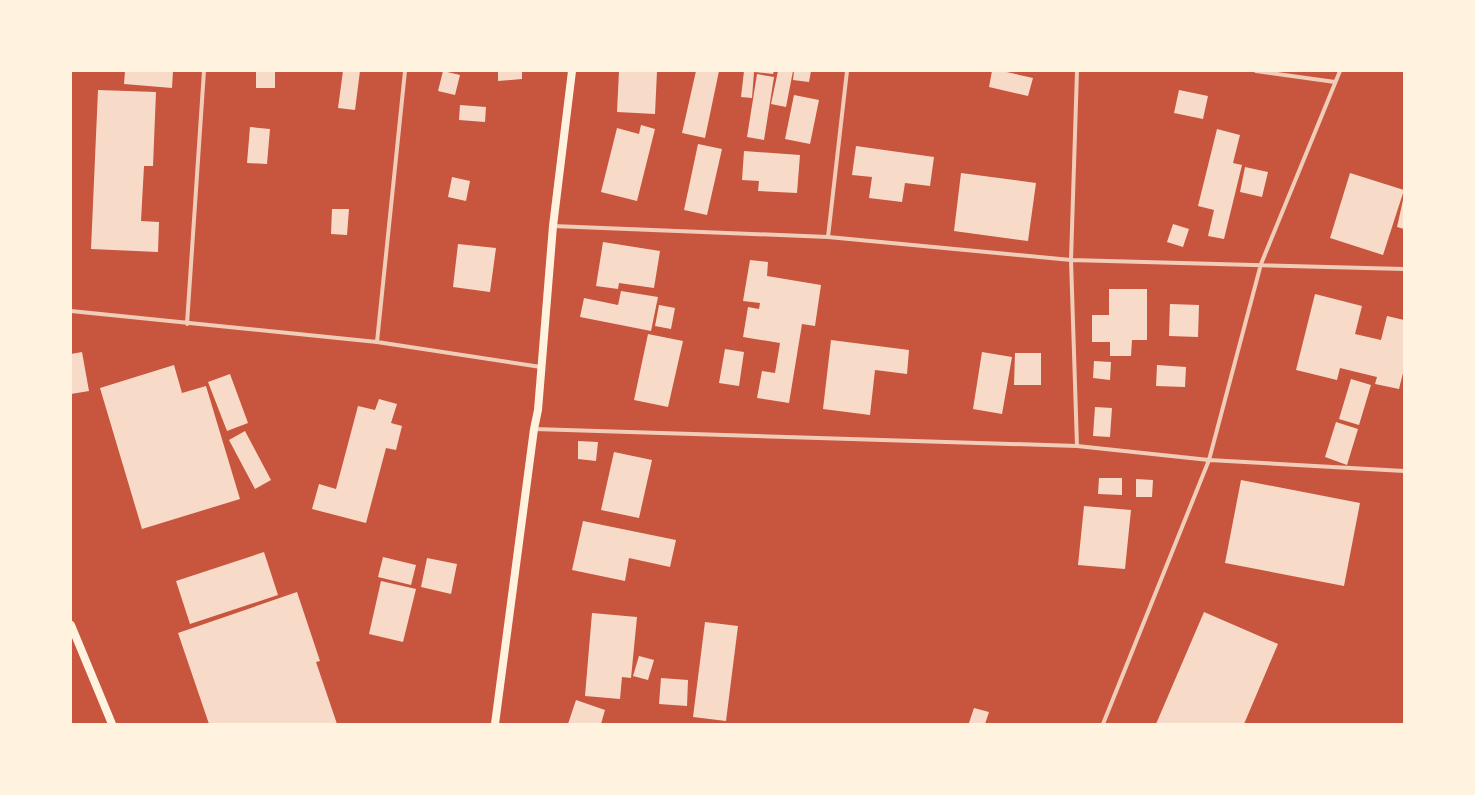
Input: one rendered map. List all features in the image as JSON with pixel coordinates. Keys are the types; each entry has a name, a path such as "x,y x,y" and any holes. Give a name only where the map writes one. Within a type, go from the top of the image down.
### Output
{"main road":[{"path":"495,724 534,428 538,410 553,226 572,71"},
{"path":"71,625 112,724"}],"street":[{"path":"187,324 204,71"},
{"path":"377,342 405,71"},
{"path":"828,237 847,71"},
{"path":"1076,71 1071,260 1077,446"},
{"path":"1256,71 1335,82"},
{"path":"1103,724 1209,460 1261,264 1340,71"},
{"path":"553,226 828,237 1071,260 1404,269"},
{"path":"71,311 187,324 377,342 541,366"},
{"path":"534,428 1077,446 1209,460 1404,471"}],"building":[{"path":"125,71 173,71 172,88 124,84"},
{"path":"256,71 275,71 275,88 256,88"},
{"path":"343,71 360,71 355,110 338,108"},
{"path":"443,71 460,75 455,95 438,91"},
{"path":"498,71 522,71 522,79 498,81"},
{"path":"619,71 657,71 655,114 617,112"},
{"path":"696,71 719,71 705,138 682,133"},
{"path":"744,71 774,71 773,74 754,72 752,98 741,97"},
{"path":"778,71 793,71 786,107 771,104"},
{"path":"794,71 811,71 809,82 793,80"},
{"path":"992,71 1002,71 1033,78 1028,96 989,87"},
{"path":"757,74 774,77 764,140 747,137"},
{"path":"98,90 156,92 153,166 144,166 141,221 159,222 158,252 91,249"},
{"path":"1179,90 1208,96 1203,119 1174,113"},
{"path":"794,95 819,100 810,144 785,139"},
{"path":"460,105 486,107 485,122 459,120"},
{"path":"641,125 655,129 637,201 601,192 617,128 639,134"},
{"path":"250,127 270,129 267,164 247,163"},
{"path":"1217,129 1240,135 1233,163 1242,165 1224,239 1208,236 1214,210 1198,206"},
{"path":"698,144 722,149 707,215 684,210"},
{"path":"856,146 934,157 930,186 905,183 902,202 869,198 872,177 852,175"},
{"path":"744,151 800,155 797,193 758,191 759,181 742,180"},
{"path":"1245,167 1268,172 1262,197 1240,192"},
{"path":"961,173 1036,183 1028,241 954,231"},
{"path":"1350,173 1404,190 1383,255 1330,238"},
{"path":"452,177 470,181 466,201 448,197"},
{"path":"1404,200 1404,229 1397,227"},
{"path":"332,209 349,209 347,235 331,234"},
{"path":"1173,224 1189,229 1183,247 1167,242"},
{"path":"603,242 660,251 654,288 619,283 618,289 596,286"},
{"path":"458,244 496,248 490,292 453,287"},
{"path":"750,260 768,262 767,276 821,285 815,326 802,324 789,403 757,398 762,371 775,373 780,343 743,337 748,307 759,309 760,303 743,301"},
{"path":"1109,289 1147,289 1147,340 1132,340 1131,356 1110,356 1110,342 1092,342 1092,315 1109,315"},
{"path":"621,291 658,297 651,331 580,317 584,298 618,305"},
{"path":"1315,294 1362,306 1355,334 1381,340 1387,316 1404,320 1404,369 1399,389 1375,384 1377,377 1340,368 1337,380 1296,370"},
{"path":"1170,304 1199,305 1198,337 1169,336"},
{"path":"659,305 675,308 671,329 655,326"},
{"path":"648,334 683,341 668,407 634,400"},
{"path":"831,340 909,350 907,374 875,370 870,415 823,409"},
{"path":"725,349 744,352 739,386 719,383"},
{"path":"82,352 89,391 71,394 71,354"},
{"path":"982,352 1012,357 1002,414 973,409"},
{"path":"1015,353 1041,353 1041,385 1014,385"},
{"path":"1094,361 1111,362 1110,380 1093,378"},
{"path":"174,365 182,393 206,386 240,499 142,529 100,388"},
{"path":"1157,365 1186,367 1185,387 1156,386"},
{"path":"230,374 248,423 227,431 208,382"},
{"path":"1351,379 1371,385 1359,425 1339,419"},
{"path":"379,399 397,404 391,423 402,426 396,450 386,448 366,523 312,509 319,484 336,489 358,406 375,410"},
{"path":"1095,407 1112,408 1110,437 1093,436"},
{"path":"1336,422 1358,429 1347,465 1325,457"},
{"path":"245,431 271,480 255,489 229,440"},
{"path":"578,441 598,442 596,461 578,459"},
{"path":"614,452 652,460 639,518 601,510"},
{"path":"1099,478 1122,478 1122,495 1098,494"},
{"path":"1136,479 1153,480 1152,497 1136,497"},
{"path":"1241,480 1360,503 1344,586 1225,563"},
{"path":"1084,506 1131,510 1125,569 1078,565"},
{"path":"583,521 676,540 670,567 629,558 625,581 572,570"},
{"path":"264,552 278,595 190,624 176,581"},
{"path":"383,557 416,565 411,585 378,577"},
{"path":"427,558 457,564 451,594 421,587"},
{"path":"381,581 416,589 403,642 369,634"},
{"path":"297,592 320,661 316,662 337,724 209,724 178,633"},
{"path":"1204,612 1278,644 1244,724 1156,724"},
{"path":"592,613 637,617 631,678 622,677 620,699 585,696"},
{"path":"705,622 738,626 726,721 693,717"},
{"path":"639,656 654,660 648,680 633,676"},
{"path":"661,678 688,680 687,706 659,704"},
{"path":"576,700 605,710 601,724 568,724"},
{"path":"974,708 989,712 985,724 969,723"}]}
